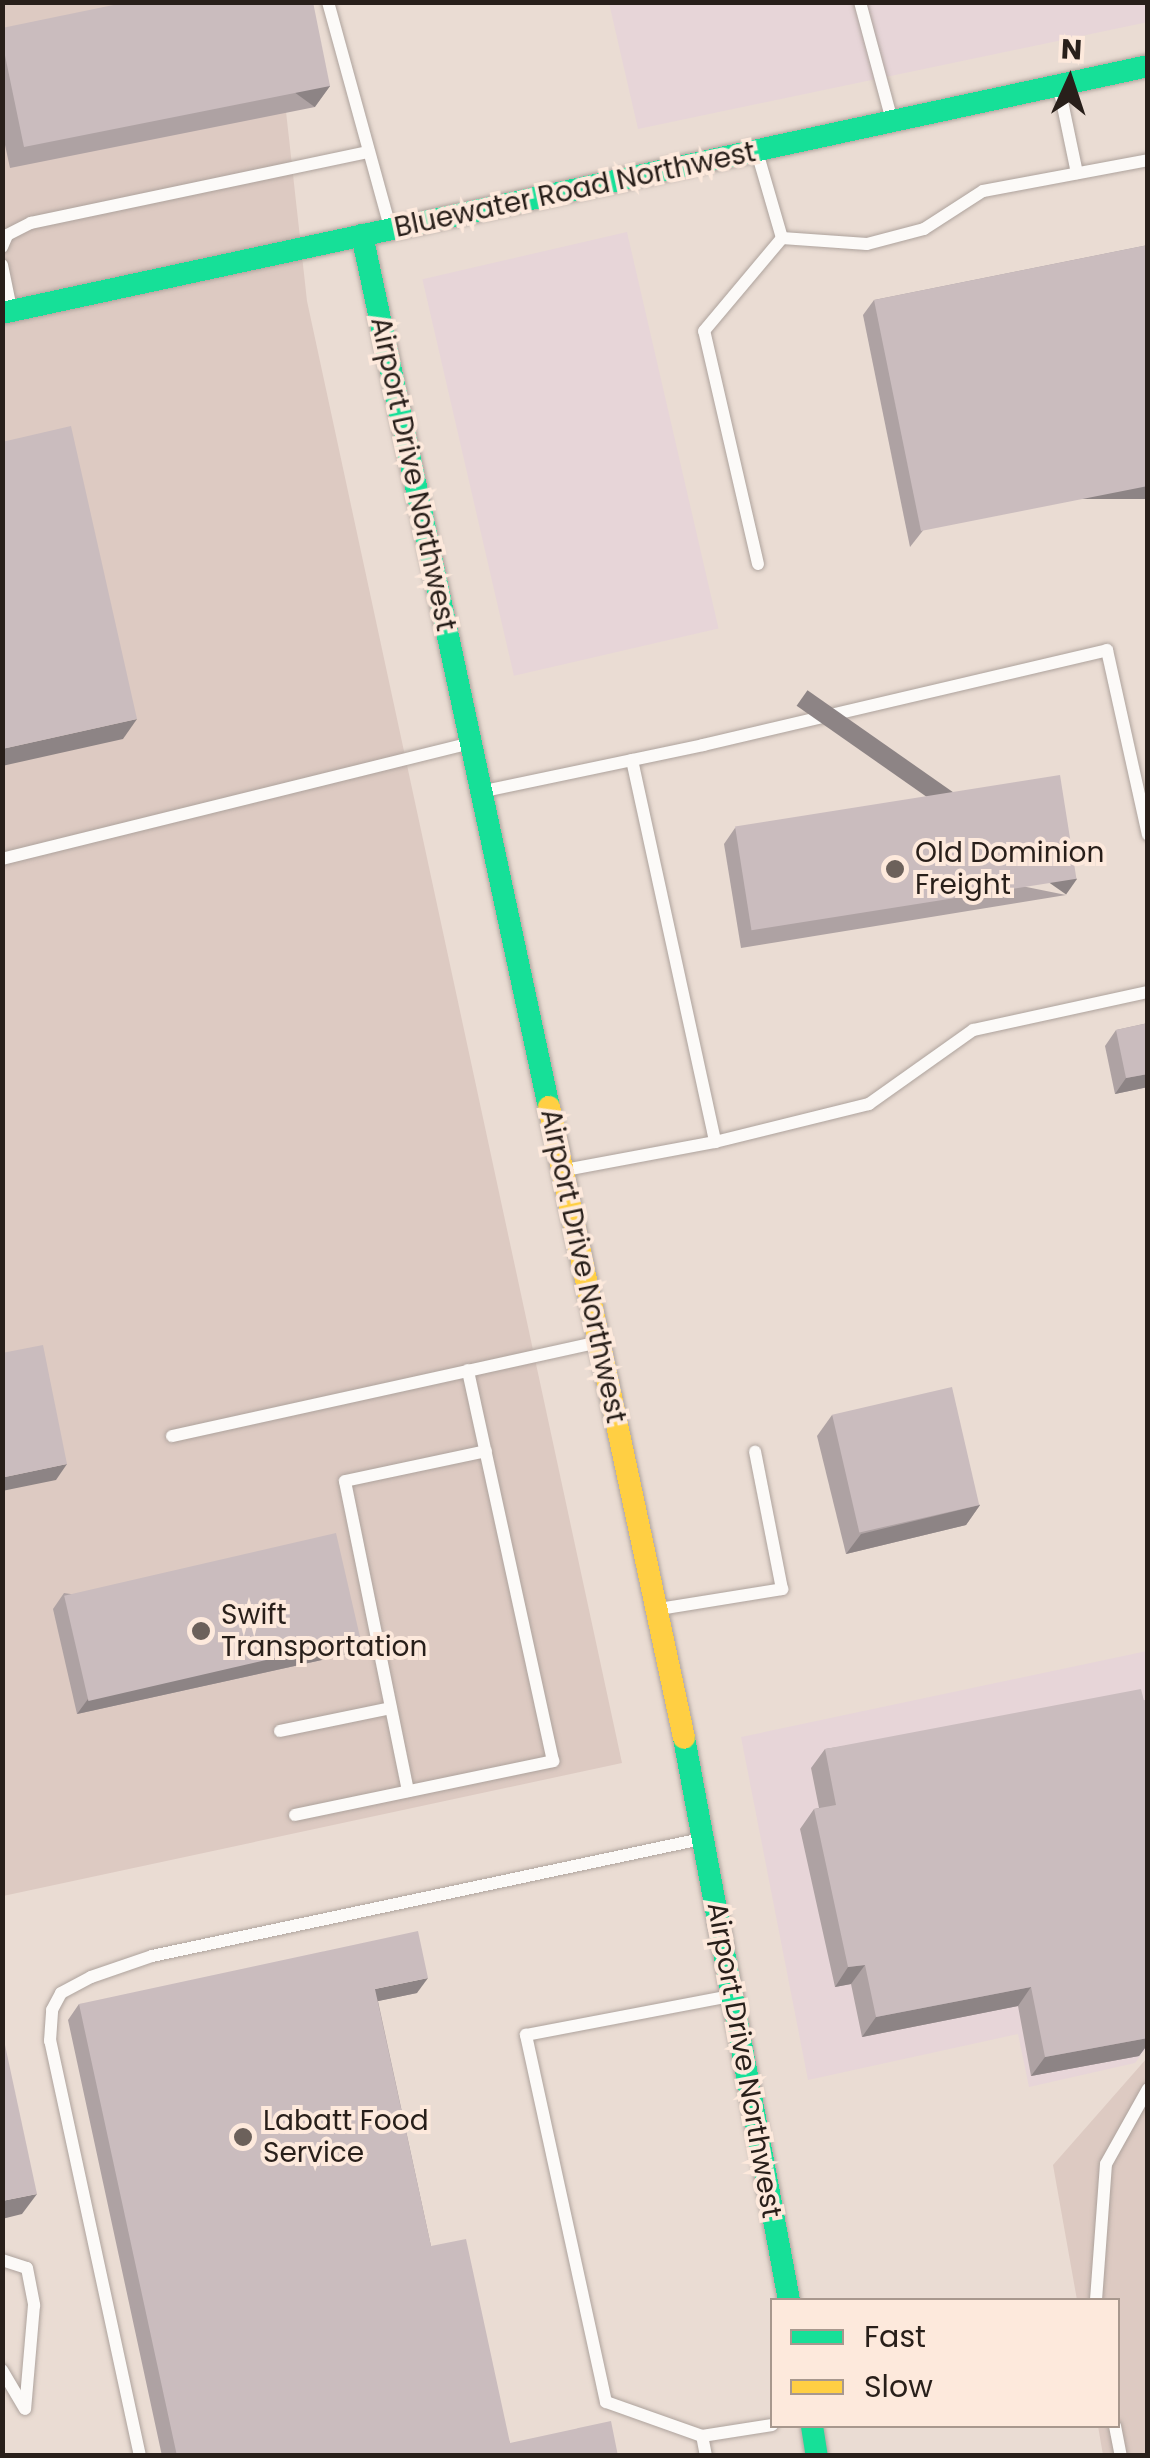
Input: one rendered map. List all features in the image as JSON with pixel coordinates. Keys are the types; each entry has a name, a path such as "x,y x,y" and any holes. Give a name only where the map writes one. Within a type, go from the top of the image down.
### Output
{"street":[{"name":"Bluewater Road Northwest","path":"7,312 1148,66"},
{"name":"Airport Drive Northwest","path":"362,235 704,1839 789,2298"},
{"path":"812,2428 818,2456"}],"lane":[{"path":"328,2 390,229"},
{"path":"860,2 892,122"},
{"path":"1058,84 1077,173"},
{"path":"2,247 7,235 31,224 369,152"},
{"path":"757,152 782,238"},
{"path":"782,238 867,244 924,228 984,191 1148,160"},
{"path":"758,564 704,332 782,238"},
{"path":"2,265 7,312"},
{"path":"482,792 1107,650 1148,835"},
{"path":"2,859 471,743"},
{"path":"632,760 715,1142"},
{"path":"563,1171 715,1142 870,1104 973,1030 1148,992"},
{"path":"172,1436 600,1342"},
{"path":"295,1815 553,1761 468,1370"},
{"path":"408,1792 344,1481 486,1451"},
{"path":"656,1609 782,1589 754,1452"},
{"path":"280,1731 391,1708"},
{"path":"140,2456 50,2041 52,2010 61,1993 92,1977 152,1956 704,1839"},
{"path":"732,1996 526,2035 606,2402 702,2436 770,2425"},
{"path":"1096,2298 1106,2164 1148,2090"},
{"path":"2,2260 27,2268 34,2305 25,2409 2,2370"},
{"path":"1116,2428 1121,2456"},
{"path":"702,2436 706,2456"}],"shaded area":[{"path":"1147,2 1148,22 638,129 609,3"},
{"path":"2,3 274,3 307,301 622,1763 3,1896"},
{"path":"627,232 719,629 514,676 422,279"},
{"path":"1147,1651 1148,2046 1135,2063 1029,2087 1018,2034 808,2080 741,1737"},
{"path":"1147,2058 1147,2455 1103,2455 1098,2428 1120,2428 1120,2298 1077,2298 1053,2165"}],"building":[{"path":"128,2 313,2 330,86 24,147 2,28"},
{"path":"1148,245 1148,486 921,531 874,300"},
{"path":"71,426 137,719 2,749 2,442"},
{"name":"Old Dominion Freight","path":"1060,775 1076,879 751,930 735,826"},
{"path":"1148,1023 1148,1074 1126,1078 1116,1030"},
{"path":"43,1345 67,1464 5,1477 2,1353"},
{"path":"952,1387 979,1505 859,1533 832,1415"},
{"name":"Swift Transportation","path":"336,1533 360,1638 88,1701 64,1596"},
{"path":"1141,1689 1144,1701 1148,1700 1148,2038 1045,2057 1031,1987 876,2017 865,1965 848,1967 814,1809 836,1805 825,1749"},
{"name":"Labatt Food Service","path":"418,1931 428,1978 375,1989 431,2246 466,2239 510,2443 611,2421 618,2456 177,2456 79,2004"},
{"path":"2,2031 37,2194 2,2201"}],"traffic: fast":[{"path":"2,313 1148,66"},
{"path":"362,235 549,1107"},
{"path":"684,1738 789,2298"},
{"path":"812,2428 817,2456"}],"traffic: slow":[{"path":"549,1107 684,1738"}],"place":[{"name":"Old Dominion Freight","path":"895,869"},
{"name":"Swift Transportation","path":"201,1631"},
{"name":"Labatt Food Service","path":"243,2137"}]}
